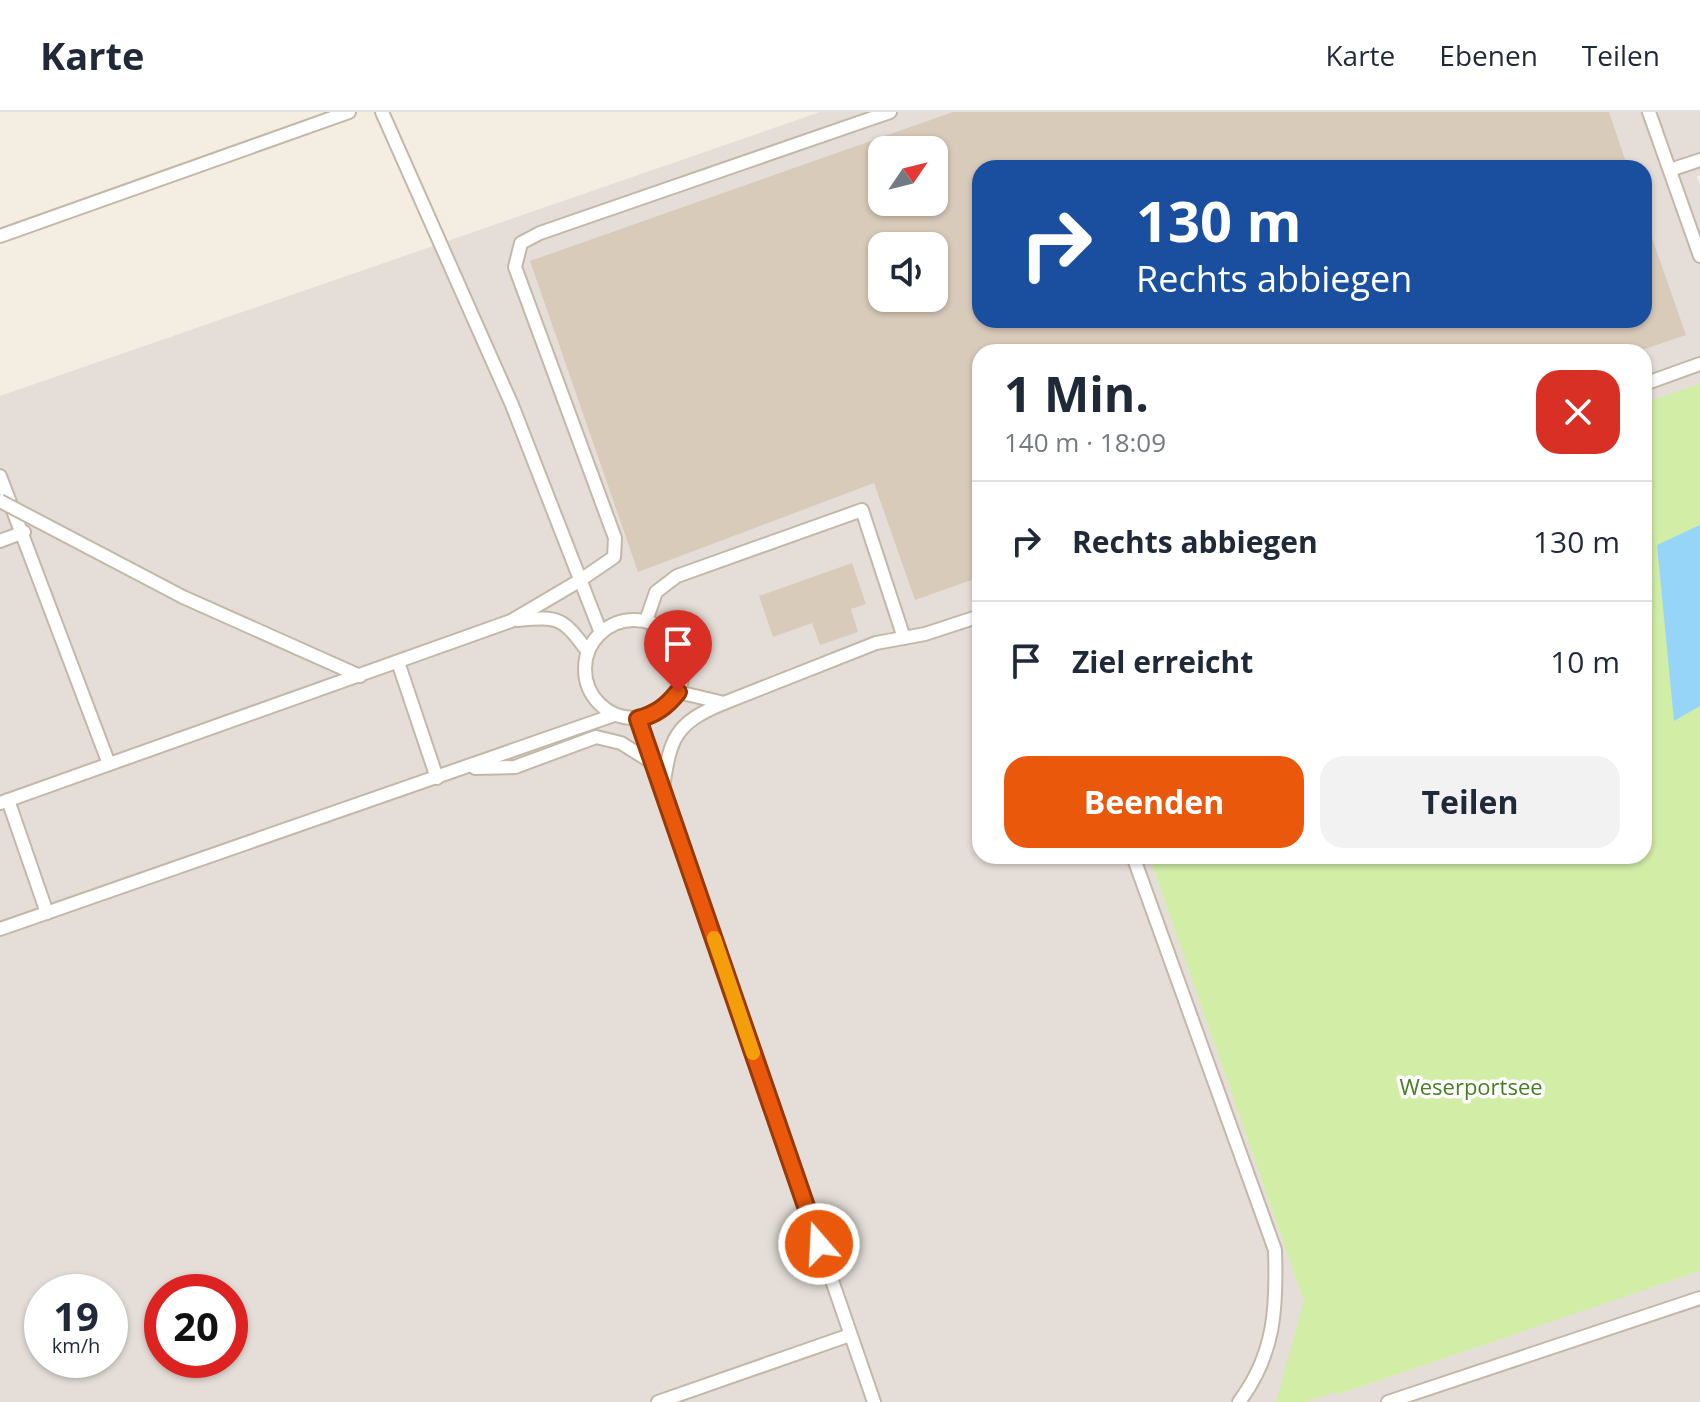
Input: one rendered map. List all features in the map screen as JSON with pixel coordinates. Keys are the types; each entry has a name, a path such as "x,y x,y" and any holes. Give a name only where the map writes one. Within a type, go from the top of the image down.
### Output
{"lane":[{"path":"0,236 349,112"},
{"path":"382,112 512,405 601,633"},
{"path":"47,913 4,802 511,621 614,557 615,538 515,267 521,243 540,233 890,112"},
{"path":"1649,112 1700,256"},
{"path":"1670,170 1700,160"},
{"path":"1652,381 1700,364"},
{"path":"0,476 24,532 109,764"},
{"path":"0,501 183,597 360,676"},
{"path":"646,621 656,592 677,576 862,510 904,638"},
{"path":"0,541 24,532"},
{"path":"511,621 549,617 569,625 588,652"},
{"path":"663,791 669,747 694,715 876,643 972,618"},
{"path":"0,929 614,715 638,719 654,715 668,705 678,692 683,678 679,649 671,637 646,621 630,620 614,624 601,633 588,652 584,667 586,681 592,695 614,715"},
{"path":"398,662 437,778"},
{"path":"678,692 724,703"},
{"path":"638,719 874,1402"},
{"path":"464,768 515,767 596,737 621,743 653,763"},
{"path":"1136,864 1275,1250 1276,1299 1269,1348 1239,1402"},
{"path":"1388,1402 1700,1298"},
{"path":"658,1402 850,1335"}],"shaded area":[{"path":"820,112 1700,112 1700,175 1697,177 1700,185 1700,384 1652,400 1652,344 972,344 972,864 1152,864 1337,1395 1700,1271 1700,1402 0,1402 0,396"}],"green space":[{"name":"Weserportsee","path":"1700,384 1700,1271 1337,1395 1335,1392 1306,1402 1276,1402 1304,1301 1152,864 1652,864 1652,400"}],"water":[{"path":"1700,525 1700,706 1674,721 1657,545"}],"building":[{"path":"953,112 1609,112 1625,160 972,160 972,328 1652,328 1652,238 1686,335 1652,347 1652,344 972,344 972,580 915,600 874,483 638,572 530,261 868,142 868,216 948,216 948,136 885,136"},
{"path":"852,563 866,604 851,609 858,632 820,645 812,623 773,637 759,596"}],"slow traffic":[{"path":"714,938 753,1053"}],"route":[{"path":"678,692 668,705 654,715 638,719 819,1244"}]}
